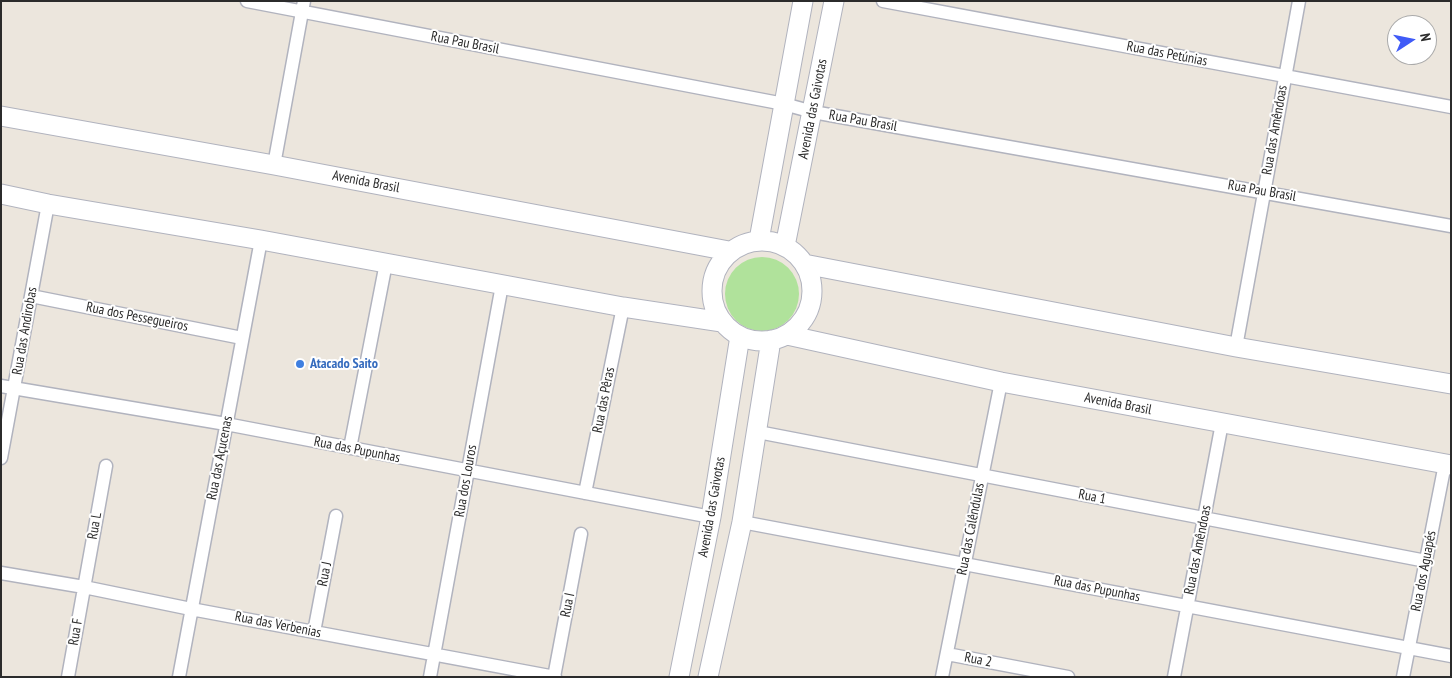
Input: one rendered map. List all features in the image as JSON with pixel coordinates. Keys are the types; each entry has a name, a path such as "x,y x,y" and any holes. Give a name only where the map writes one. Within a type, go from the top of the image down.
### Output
{"street":[{"name":"Rua Pau Brasil","path":"247,1 303,7 784,104 813,112 1264,191 1451,226"},
{"path":"759,240 803,1"},
{"name":"Avenida das Gaivotas","path":"785,246 834,1"},
{"name":"Rua das Petúnias","path":"883,1 1451,107"},
{"name":"Rua das Amêndoas","path":"1236,347 1299,1"},
{"path":"274,165 303,7"},
{"name":"Avenida Brasil","path":"1,116 274,165 729,251"},
{"path":"1,194 623,307 722,322"},
{"name":"Rua das Andirobas","path":"1,458 8,387 31,296 48,204"},
{"name":"Rua das Açucenas","path":"179,677 261,240"},
{"path":"759,240 785,246 793,251 804,264 811,279 812,295 808,311 799,324 779,338 755,341 740,336 726,327 716,314 711,297 712,280 718,264 729,251 744,243 759,240"},
{"path":"350,448 386,263"},
{"path":"804,264 1236,347 1451,384"},
{"name":"Rua dos Louros","path":"430,677 502,285"},
{"name":"Rua dos Pessegueiros","path":"31,296 242,338"},
{"name":"Rua das Pêras","path":"585,493 623,307"},
{"name":"Avenida das Gaivotas","path":"679,677 711,517 740,336"},
{"path":"708,677 742,522 758,432 779,338"},
{"name":"Avenida Brasil","path":"779,338 1001,382 1448,465"},
{"name":"Rua das Calêndulas","path":"942,677 1001,382"},
{"name":"Rua das Pupunhas","path":"8,387 226,424 711,517"},
{"name":"Rua das Amêndoas","path":"1174,677 1222,423"},
{"name":"Rua 1","path":"758,432 1426,561"},
{"name":"Rua dos Aguapés","path":"1403,677 1426,561 1448,465"},
{"name":"Rua L","path":"84,587 106,466"},
{"name":"Rua J","path":"314,632 336,516"},
{"name":"Rua das Pupunhas","path":"742,522 1451,656"},
{"name":"Rua I","path":"554,677 581,534"},
{"name":"Rua das Verbenias","path":"1,573 84,587 554,677"},
{"name":"Rua F","path":"68,677 84,587"},
{"name":"Rua 2","path":"947,654 1068,677"}],"green space":[{"path":"762,257 776,260 788,268 796,280 799,294 796,308 788,320 776,328 762,331 748,328 736,320 728,308 725,294 728,280 736,268 748,260"}],"place":[{"name":"Atacado Saito","path":"300,364"}]}
